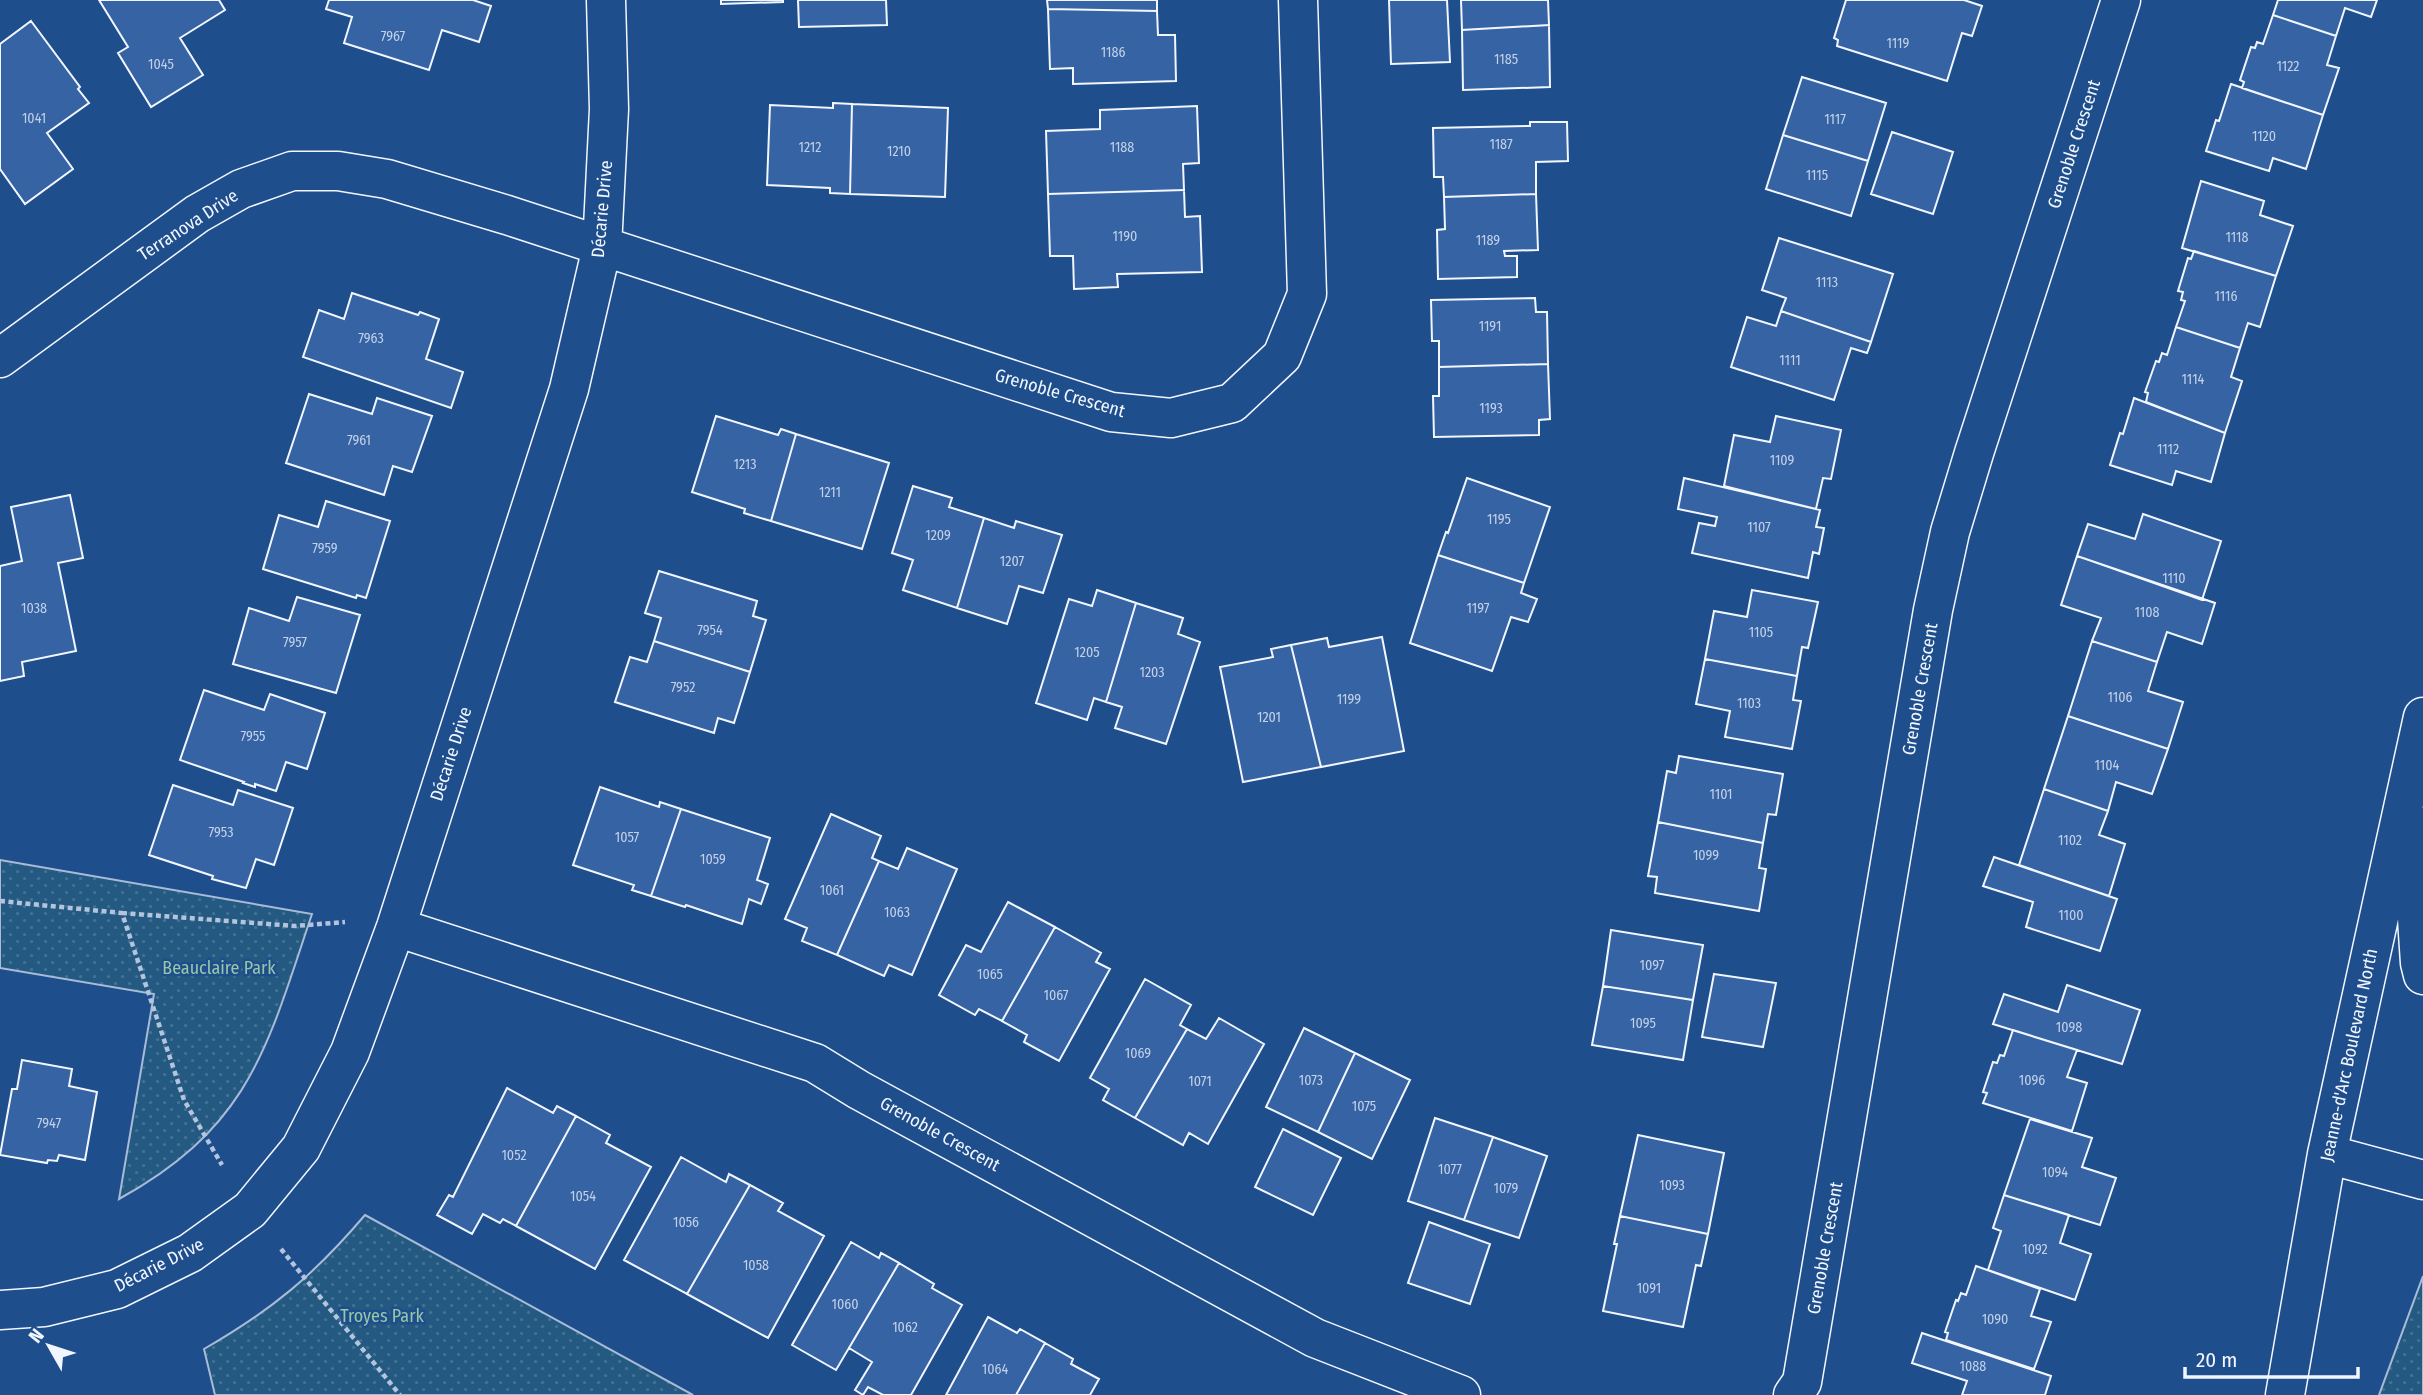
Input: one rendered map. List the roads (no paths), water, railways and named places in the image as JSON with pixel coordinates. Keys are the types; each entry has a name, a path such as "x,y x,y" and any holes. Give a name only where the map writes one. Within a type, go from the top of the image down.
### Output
{"street":[{"name":"Décarie Drive","path":"0,1310 44,1307 117,1289 190,1253 250,1210 301,1148 350,1052 396,927 569,389 603,247 609,109 606,0"},
{"name":"Grenoble Crescent","path":"603,247 1111,412 1171,418 1232,403 1282,356 1307,294 1298,0"},
{"name":"Grenoble Crescent","path":"1793,1395 1802,1382 1931,624 1950,532 2121,0"},
{"name":"Terranova Drive","path":"0,358 197,214 241,189 292,171 338,171 387,179 603,247"},
{"path":"2420,730 2415,889 2423,975"},
{"name":"Jeanne-d'Arc Boulevard North","path":"2285,1395 2327,1154 2420,730"},
{"name":"Grenoble Crescent","path":"396,927 814,1063 1315,1338 1461,1395"},
{"path":"2327,1154 2423,1180"}],"park label":[{"name":"Beauclaire Park","path":"219,968"},
{"name":"Troyes Park","path":"382,1316"}]}
